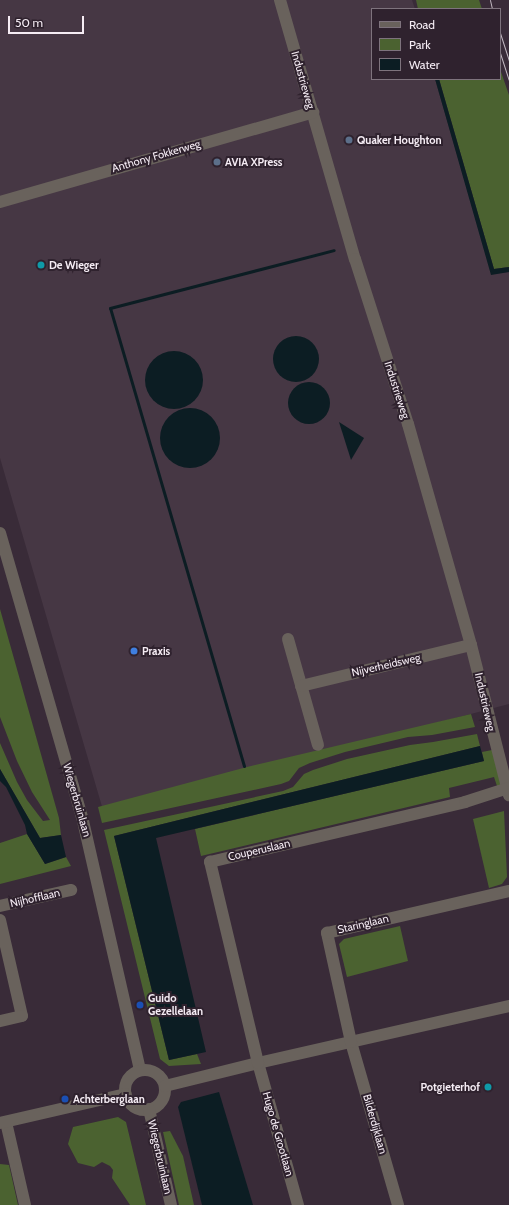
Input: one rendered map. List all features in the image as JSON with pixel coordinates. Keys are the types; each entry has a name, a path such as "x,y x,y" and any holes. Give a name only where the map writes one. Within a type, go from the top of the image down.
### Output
{"street":[{"name":"Industrieweg","path":"280,0 355,259 408,424 471,645 490,724 508,788"},
{"name":"Anthony Fokkerweg","path":"0,202 313,112"},
{"name":"Wiegerbruinlaan","path":"0,533 83,821 140,1070"},
{"path":"288,639 318,745"},
{"name":"Nijverheidsweg","path":"301,686 471,645"},
{"name":"Couperuslaan","path":"258,1063 210,862 465,802 508,788"},
{"name":"Nijhofflaan","path":"0,906 71,890"},
{"name":"Staringlaan","path":"351,1042 327,933 509,891"},
{"name":"Nijhofflaan","path":"0,920 22,1016 0,1021"},
{"path":"165,1086 258,1063 509,1006"},
{"name":"Bilderdijklaan","path":"351,1042 398,1205"},
{"name":"Hugo de Grootlaan","path":"258,1063 298,1205"},
{"path":"140,1070 156,1072 162,1078 165,1086 165,1094 162,1101 149,1109 141,1109 134,1106 126,1094 127,1082 134,1073 140,1070"},
{"path":"25,1205 6,1151 3,1123 126,1094"},
{"name":"Wiegerbruinlaan","path":"149,1109 171,1205"}],"shaded area":[{"path":"0,0 412,0 415,8 371,8 371,80 435,80 492,274 509,272 509,704 103,810 0,458"}],"green space":[{"path":"416,0 479,0 482,8 418,8"},
{"path":"501,72 509,95 509,267 494,269 439,80 501,80"},
{"path":"0,609 59,818 61,835 40,838 0,769 0,743 17,782 27,800 43,821 50,820 32,792 17,761 0,717"},
{"path":"471,714 475,727 432,735 408,737 345,752 299,768 289,781 281,784 102,823 98,807 247,767"},
{"path":"477,734 480,746 114,836 169,1060 197,1054 201,1064 169,1066 160,1059 104,830 283,791 293,787 304,774 347,759 410,745"},
{"path":"492,750 502,785 498,789 494,777 449,788 450,797 201,856 195,829 484,761 482,752"},
{"path":"504,811 507,877 502,884 489,888 473,819"},
{"path":"27,834 45,864 66,857 71,866 0,884 0,843"},
{"path":"400,926 408,961 347,977 339,944 344,939"},
{"path":"118,1117 126,1122 146,1205 130,1205 112,1178 113,1170 110,1166 102,1162 94,1167 78,1163 68,1144 73,1127"},
{"path":"170,1131 183,1156 194,1205 179,1205 163,1132"},
{"path":"0,1164 9,1165 18,1205 0,1205"}],"water":[{"path":"435,80 439,80 494,269 509,267 509,272 491,275"},
{"path":"296,336 309,340 315,346 319,359 315,372 309,378 296,382 283,378 277,372 273,359 277,346 283,340"},
{"path":"168,351 180,351 190,355 199,364 203,374 203,386 195,401 180,409 168,409 158,405 149,396 145,386 145,374 149,364 158,355"},
{"path":"305,382 313,382 321,385 327,391 330,403 327,415 321,421 313,424 305,424 297,421 291,415 288,407 288,399 291,391 297,385"},
{"path":"190,408 207,413 215,421 220,438 215,455 207,463 190,468 173,463 165,455 160,438 165,421 173,413"},
{"path":"339,422 364,438 351,460"},
{"path":"480,746 484,761 156,838 206,1052 169,1060 114,836"},
{"path":"0,769 40,838 61,835 66,857 45,864 27,834 25,825 6,787 0,781"},
{"path":"219,1092 253,1205 202,1205 178,1107 181,1102"}],"waterway":[{"path":"244,766 110,308 334,250"}],"tram line":[{"path":"490,0 492,8"},
{"path":"501,36 509,61"},
{"path":"501,56 509,80"}],"place":[{"name":"Quaker Houghton","path":"349,140"},
{"name":"AVIA XPress","path":"217,162"},
{"name":"De Wieger","path":"41,265"},
{"name":"Praxis","path":"134,651"},
{"name":"Guido Gezellelaan","path":"140,1005"},
{"name":"Potgieterhof","path":"488,1087"},
{"name":"Achterberglaan","path":"65,1099"}]}
